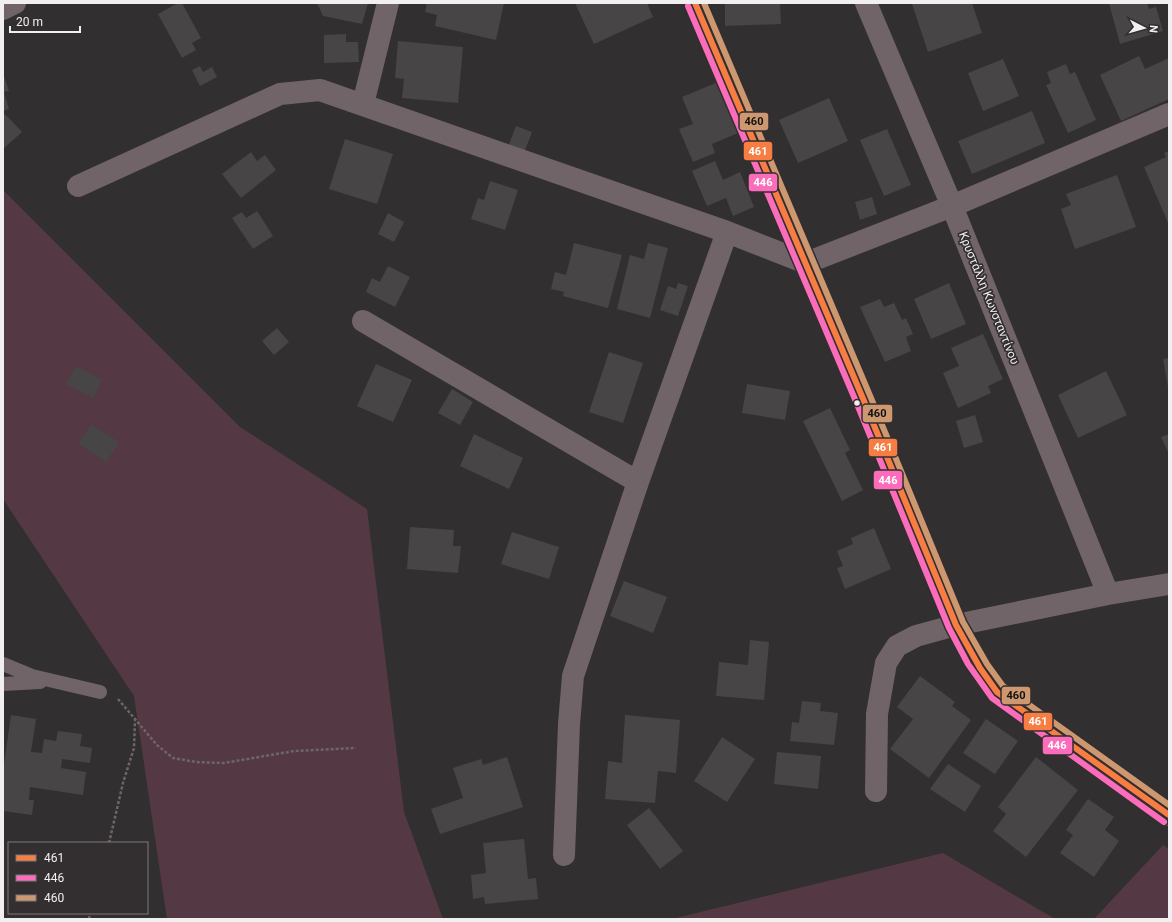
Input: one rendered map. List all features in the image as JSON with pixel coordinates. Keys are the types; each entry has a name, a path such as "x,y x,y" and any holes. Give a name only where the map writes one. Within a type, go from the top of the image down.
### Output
{"main road":[{"path":"695,3 806,263 956,625 986,679 997,692 1169,815"}],"street":[{"path":"3,9 16,3"},
{"path":"363,104 388,3"},
{"name":"Κρυστάλλη Κωνσταντίνου","path":"866,3 952,206 1108,594"},
{"path":"78,186 280,94 320,90 727,232 806,263 952,206 1169,114"},
{"path":"564,855 573,676 638,482 727,232"},
{"path":"363,321 638,482"},
{"path":"876,791 877,714 886,663 897,646 916,636 956,625 1108,594 1169,584"}],"lane":[{"path":"3,664 32,676 100,692"},
{"path":"3,684 53,681"}],"path":[{"path":"100,692 119,700 157,745 173,758 196,762 224,763 294,751 356,748"},
{"path":"109,842 123,783 134,748 135,719"}],"shaded area":[{"path":"3,190 240,427 367,509 404,812 443,919 167,919 134,696 3,499"},
{"path":"1163,845 1169,849 1169,919 1094,919"},
{"path":"943,853 1055,919 672,919"}],"building":[{"path":"178,3 182,3 201,38 192,43 196,50 182,58 158,14"},
{"path":"317,3 368,3 362,24 323,16"},
{"path":"427,3 504,3 496,40 435,26 437,15 425,12"},
{"path":"575,3 647,3 653,17 594,44"},
{"path":"725,3 780,3 781,24 725,26"},
{"path":"972,3 982,33 928,52 912,4"},
{"path":"1109,3 1147,3 1149,9 1156,7 1163,31 1120,44"},
{"path":"346,34 346,42 358,42 359,62 324,63 324,35"},
{"path":"398,41 463,47 458,103 402,98 404,79 395,78"},
{"path":"1139,56 1145,69 1169,58 1169,99 1121,121 1100,75"},
{"path":"1003,59 1019,96 983,111 968,73"},
{"path":"1066,64 1070,74 1075,72 1096,120 1068,133 1046,85 1051,83 1047,72"},
{"path":"200,66 203,72 212,67 217,77 200,86 192,70"},
{"path":"3,73 9,91 4,92 9,109 3,111"},
{"path":"718,82 738,133 712,144 715,153 693,162 679,129 693,124 682,97"},
{"path":"829,98 848,141 798,163 779,120"},
{"path":"1032,111 1045,143 972,174 958,141"},
{"path":"5,114 22,132 3,149 3,116"},
{"path":"516,126 532,132 524,153 508,147"},
{"path":"887,129 911,185 884,196 860,140"},
{"path":"345,139 393,154 377,204 329,189"},
{"path":"1169,151 1169,225 1144,167 1166,157 1164,153"},
{"path":"251,152 257,161 265,155 276,170 241,198 222,174"},
{"path":"715,161 723,180 740,172 754,207 733,216 726,198 707,206 692,171"},
{"path":"1117,175 1136,227 1075,249 1061,209 1071,205 1066,194"},
{"path":"490,181 518,190 505,230 471,219 478,198 484,200"},
{"path":"872,197 877,214 860,220 855,202"},
{"path":"257,211 273,236 253,249 232,218 242,212 246,218"},
{"path":"388,213 404,222 394,242 378,234"},
{"path":"574,243 622,255 608,308 563,296 564,292 551,289 555,272 566,275"},
{"path":"648,243 668,248 650,318 617,309 630,255 644,259"},
{"path":"388,266 410,277 395,307 366,292 372,278 380,282"},
{"path":"678,283 688,286 678,316 660,310 668,286 676,289"},
{"path":"949,283 966,324 931,339 914,299"},
{"path":"880,299 884,307 894,303 902,320 906,318 913,334 906,337 911,351 885,362 860,307"},
{"path":"277,328 289,342 274,355 262,341"},
{"path":"983,334 1003,379 988,386 991,393 958,408 943,373 959,366 951,348"},
{"path":"609,352 643,363 623,423 589,412"},
{"path":"1169,358 1169,387 1168,387 1163,359"},
{"path":"376,364 412,380 393,422 357,406"},
{"path":"76,366 102,380 93,398 66,384"},
{"path":"1106,371 1127,415 1078,438 1058,395"},
{"path":"747,384 790,391 785,420 742,413"},
{"path":"452,389 473,402 460,425 438,413"},
{"path":"830,408 850,450 845,453 863,490 842,501 803,421"},
{"path":"975,415 983,442 964,448 956,421"},
{"path":"91,424 119,442 106,462 78,444"},
{"path":"474,434 523,458 509,489 460,466"},
{"path":"1169,434 1169,454 1161,437"},
{"path":"410,527 454,530 453,546 461,546 458,573 407,569"},
{"path":"874,528 891,569 845,589 837,568 843,566 837,551 853,544 851,538"},
{"path":"512,532 559,547 549,579 501,564"},
{"path":"624,581 667,597 653,633 610,616"},
{"path":"750,640 769,642 764,700 716,696 719,662 748,665"},
{"path":"920,676 955,702 952,706 971,720 929,778 890,749 913,719 897,707"},
{"path":"802,701 821,703 820,711 838,713 834,745 790,741 792,722 799,723"},
{"path":"11,715 36,719 31,752 42,753 44,739 56,741 58,731 82,734 80,746 92,748 90,763 62,759 61,768 86,772 83,795 30,787 29,800 34,800 32,815 3,811 3,771"},
{"path":"625,715 680,720 676,773 658,771 655,803 605,799 608,761 622,763"},
{"path":"986,719 1018,741 995,774 963,753"},
{"path":"722,737 755,759 727,802 694,781"},
{"path":"777,752 821,756 818,789 774,784"},
{"path":"507,757 523,807 440,834 431,809 463,798 453,768 481,759 483,765"},
{"path":"1036,757 1078,790 1026,857 993,831 1006,814 998,807"},
{"path":"948,764 981,786 965,812 930,789"},
{"path":"1088,799 1114,817 1105,830 1119,841 1094,877 1060,853 1073,835 1066,830"},
{"path":"649,808 683,851 660,869 627,825"},
{"path":"524,839 528,879 536,878 538,899 485,904 484,897 473,899 471,875 486,873 483,843"}],"transit line":[{"name":"461","path":"695,3 864,401 956,625 980,668 997,692 1169,815"},
{"name":"460","path":"704,3 871,398 963,622 987,664 1003,686 1169,805"},
{"name":"446","path":"688,6 857,404 949,628 968,664 992,698 1164,822"}]}
